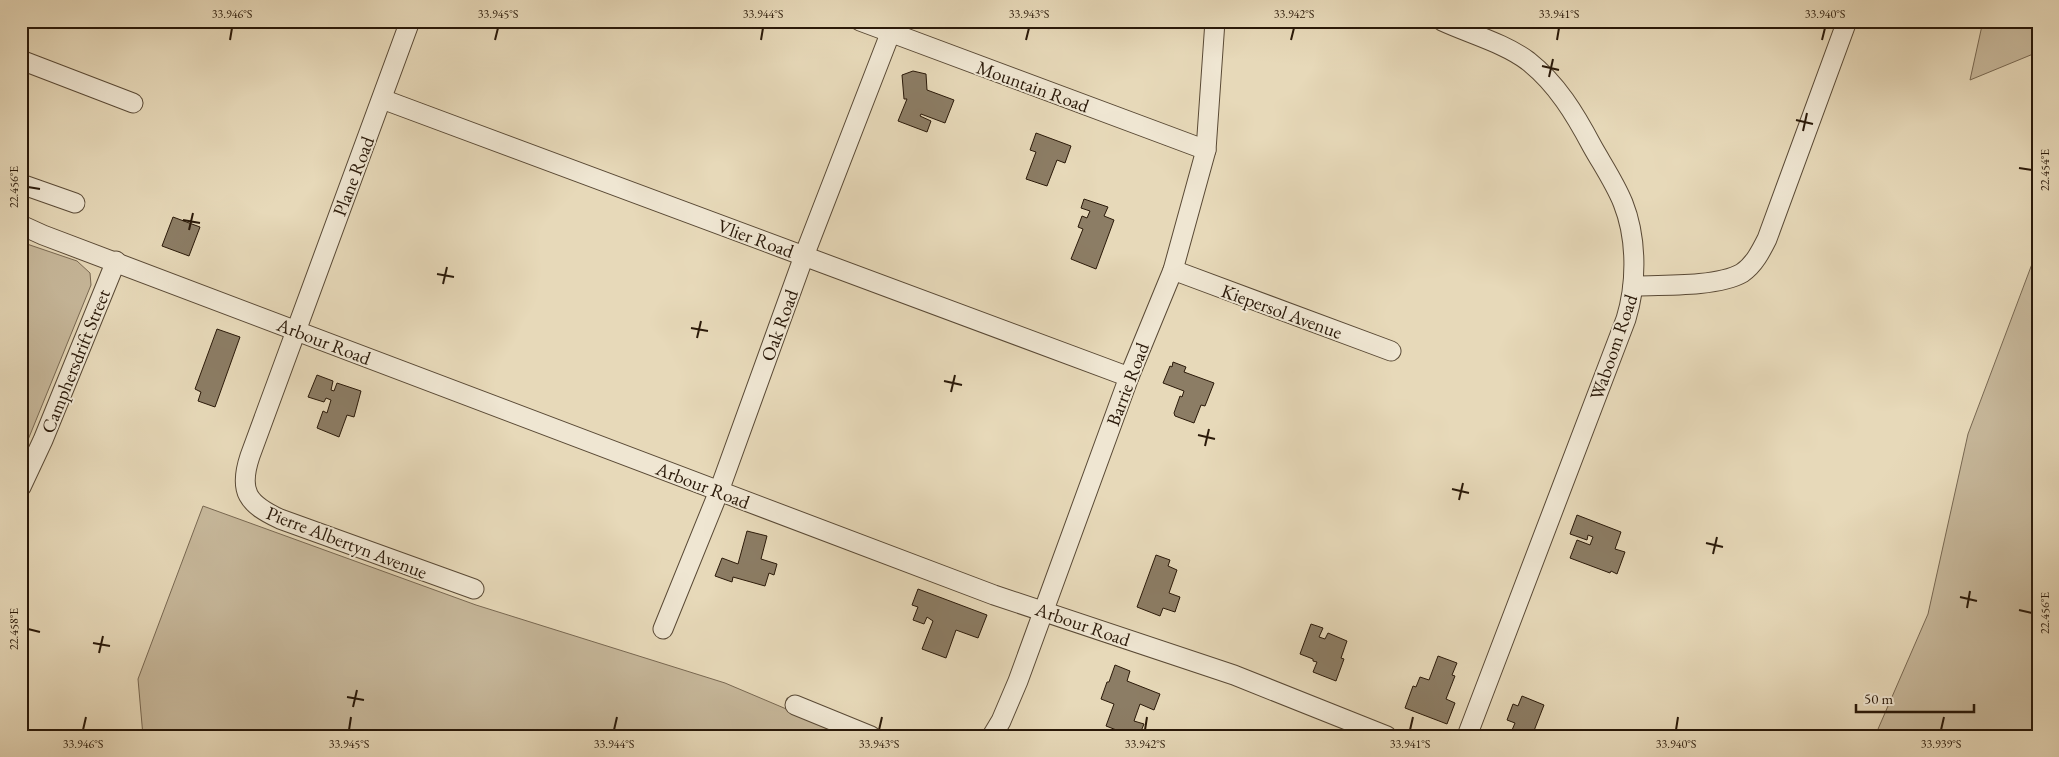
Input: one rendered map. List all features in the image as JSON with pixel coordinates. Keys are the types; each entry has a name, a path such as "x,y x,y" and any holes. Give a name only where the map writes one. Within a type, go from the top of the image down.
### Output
{"street":[{"name":"Plane Road","path":"295,330 410,21"},
{"name":"Mountain Road","path":"860,21 893,27 1206,150"},
{"name":"Barrie Road","path":"992,736 1001,721 1018,681 1129,377 1173,270 1206,150 1215,21"},
{"name":"Waboom Road","path":"1442,21 1521,57 1546,76 1556,87 1580,123 1623,203 1631,231 1633,286 1626,319 1467,736"},
{"path":"1633,286 1723,280 1742,273 1752,264 1767,238 1847,21"},
{"name":"Oak Road","path":"663,629 719,491 804,256 893,27"},
{"path":"21,60 133,103"},
{"name":"Vlier Road","path":"382,99 1129,377"},
{"path":"21,184 75,203"},
{"name":"Arbour Road","path":"21,225 43,235 994,595 1234,676 1387,736"},
{"name":"Camphersdrift Street","path":"21,486 43,440 116,262"},
{"name":"Kiepersol Avenue","path":"1173,270 1391,351"},
{"name":"Pierre Albertyn Avenue","path":"295,330 246,467 246,491 250,500 260,510 280,519 474,589"},
{"path":"795,706 870,736"}],"shaded area":[{"path":"1983,21 2038,21 2038,52 1970,80"},
{"path":"21,242 77,261 90,273 91,285 21,457"},
{"path":"2038,248 2038,736 1875,736 1928,614 1968,434"},
{"path":"203,506 476,605 725,683 850,736 143,736 138,679"}],"building":[{"path":"913,71 926,74 927,90 954,100 945,123 921,114 920,116 931,121 927,132 898,121 907,99 904,99 902,75"},
{"path":"1036,133 1071,146 1065,163 1057,160 1047,186 1026,179 1036,152 1030,150"},
{"path":"1084,199 1108,207 1104,216 1114,220 1096,269 1071,259 1083,229 1078,227 1082,216 1087,218 1090,211 1081,208"},
{"path":"173,217 200,227 189,256 162,246"},
{"path":"217,329 240,337 215,407 198,401 201,392 195,389"},
{"path":"1173,362 1186,367 1184,372 1214,383 1205,406 1201,405 1194,423 1175,416 1174,413 1180,396 1182,397 1184,391 1163,383"},
{"path":"317,375 333,381 331,390 334,391 337,383 361,391 354,417 347,415 339,437 317,428 323,411 327,413 331,400 326,398 324,402 308,397"},
{"path":"1577,515 1621,532 1615,549 1625,552 1617,574 1570,558 1577,540 1590,545 1593,537 1588,535 1587,540 1570,534"},
{"path":"747,531 767,536 761,559 777,564 774,575 769,573 765,586 733,577 732,582 715,576 722,558 738,564"},
{"path":"1156,555 1170,560 1168,566 1177,570 1169,593 1180,597 1175,612 1163,608 1160,616 1137,607"},
{"path":"918,589 987,615 978,638 956,630 946,658 922,649 933,621 927,617 924,624 913,620 918,607 912,605"},
{"path":"1311,624 1323,628 1319,637 1325,639 1328,633 1347,641 1341,658 1344,659 1336,681 1313,672 1317,662 1300,654"},
{"path":"1438,656 1457,663 1452,675 1455,676 1446,699 1455,703 1447,724 1405,708 1413,686 1416,687 1420,677 1429,680"},
{"path":"1115,665 1130,671 1127,681 1160,694 1154,710 1140,704 1134,721 1144,724 1139,736 1117,736 1119,731 1106,726 1114,704 1101,699"},
{"path":"1522,696 1544,705 1532,736 1501,736 1503,732 1510,735 1515,723 1507,720 1513,704 1518,706"}]}
